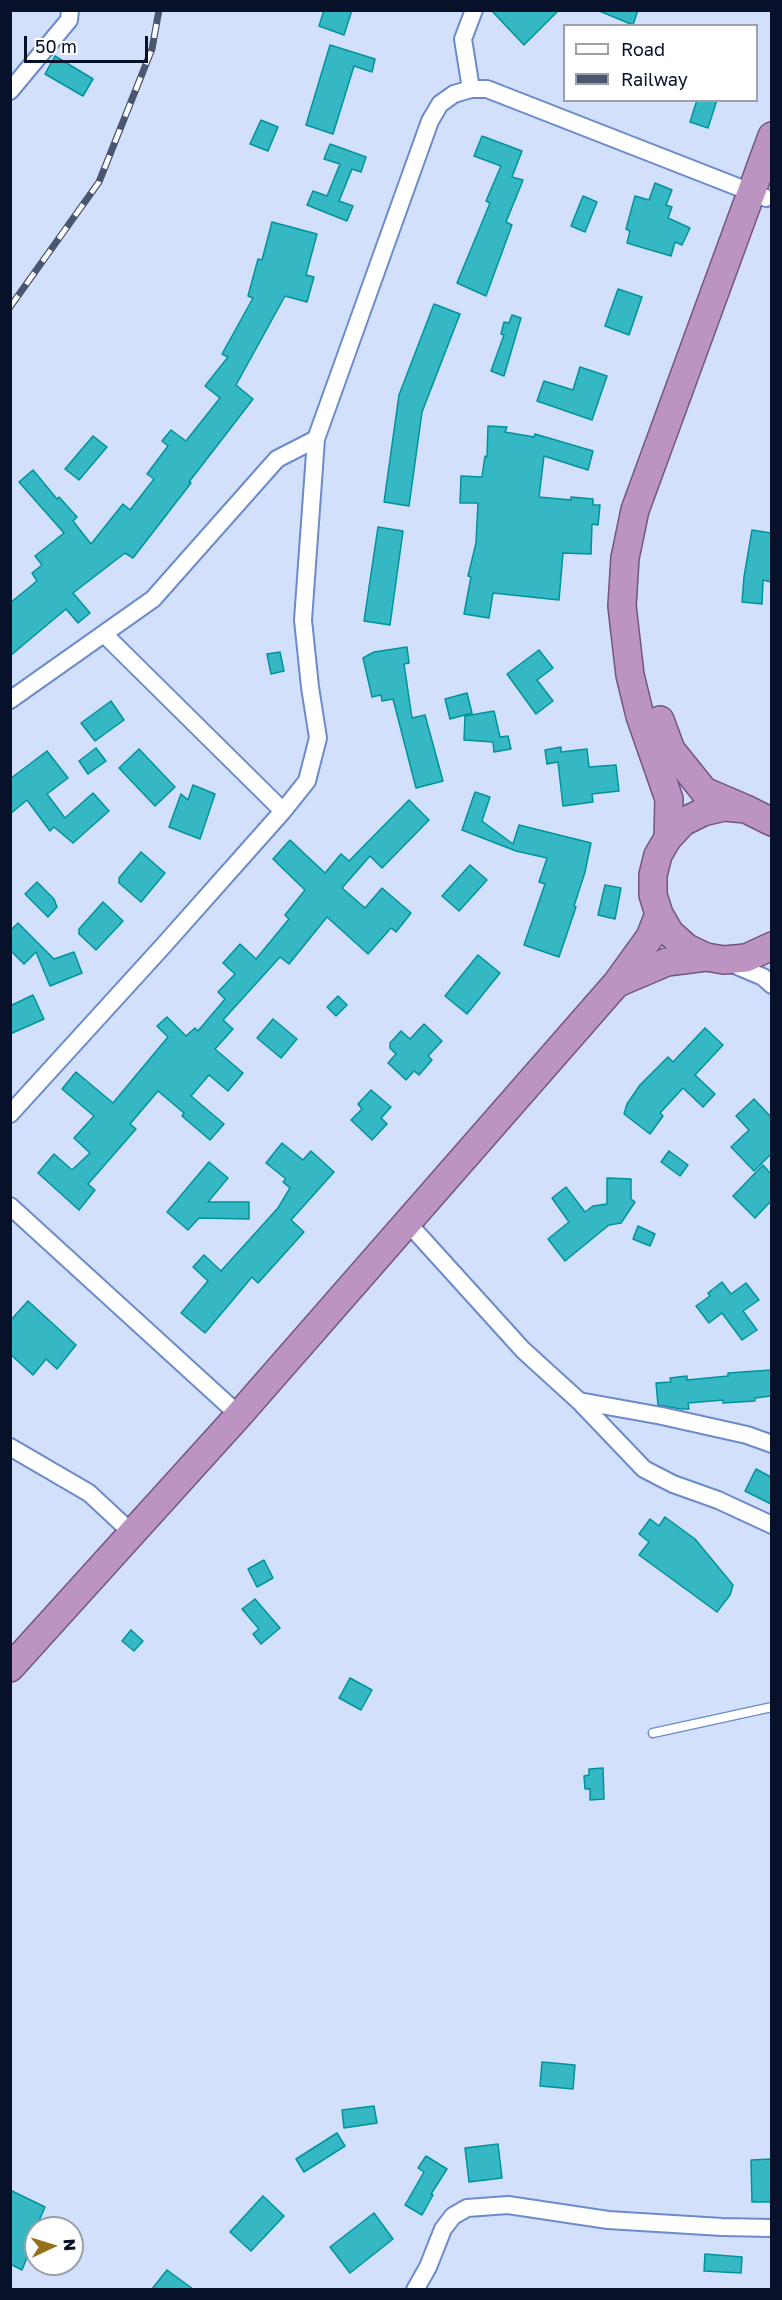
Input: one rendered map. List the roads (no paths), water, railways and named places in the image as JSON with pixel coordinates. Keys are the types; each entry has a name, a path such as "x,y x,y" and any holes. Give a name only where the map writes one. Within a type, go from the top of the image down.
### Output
{"highway":[{"path":"762,815 704,791 671,750 656,711 647,672 639,606 642,560 651,514 763,192 771,136"},
{"path":"668,838 669,799 640,716 630,675 622,606 625,558 635,510 763,192"},
{"path":"715,959 687,948 670,933 659,914 653,895 653,875 658,855 668,838 683,822 703,812 724,807 762,815"},
{"path":"10,1668 239,1415 616,984 650,937 659,914"},
{"path":"616,984 667,962 746,958 771,946"}],"street":[{"path":"10,91 69,20 70,10"},
{"path":"471,89 463,39 474,10"},
{"path":"10,1114 283,811 307,781 318,738 303,620 316,439 430,121 440,104 454,94 471,89 488,89 763,192"},
{"path":"10,700 153,599 277,459 316,439"},
{"path":"105,635 283,811"},
{"path":"715,959 763,977 771,985"},
{"path":"10,1206 239,1415"},
{"path":"408,1222 523,1350 579,1401 644,1469 771,1525"},
{"path":"579,1401 662,1416 771,1444"},
{"path":"10,1447 89,1493 132,1533"},
{"path":"415,2289 428,2267 443,2229 453,2216 466,2208 508,2205 608,2220 771,2228"}],"lane":[{"path":"653,1733 771,1707"}],"railway":[{"path":"10,307 99,182 152,49 159,10"}]}
